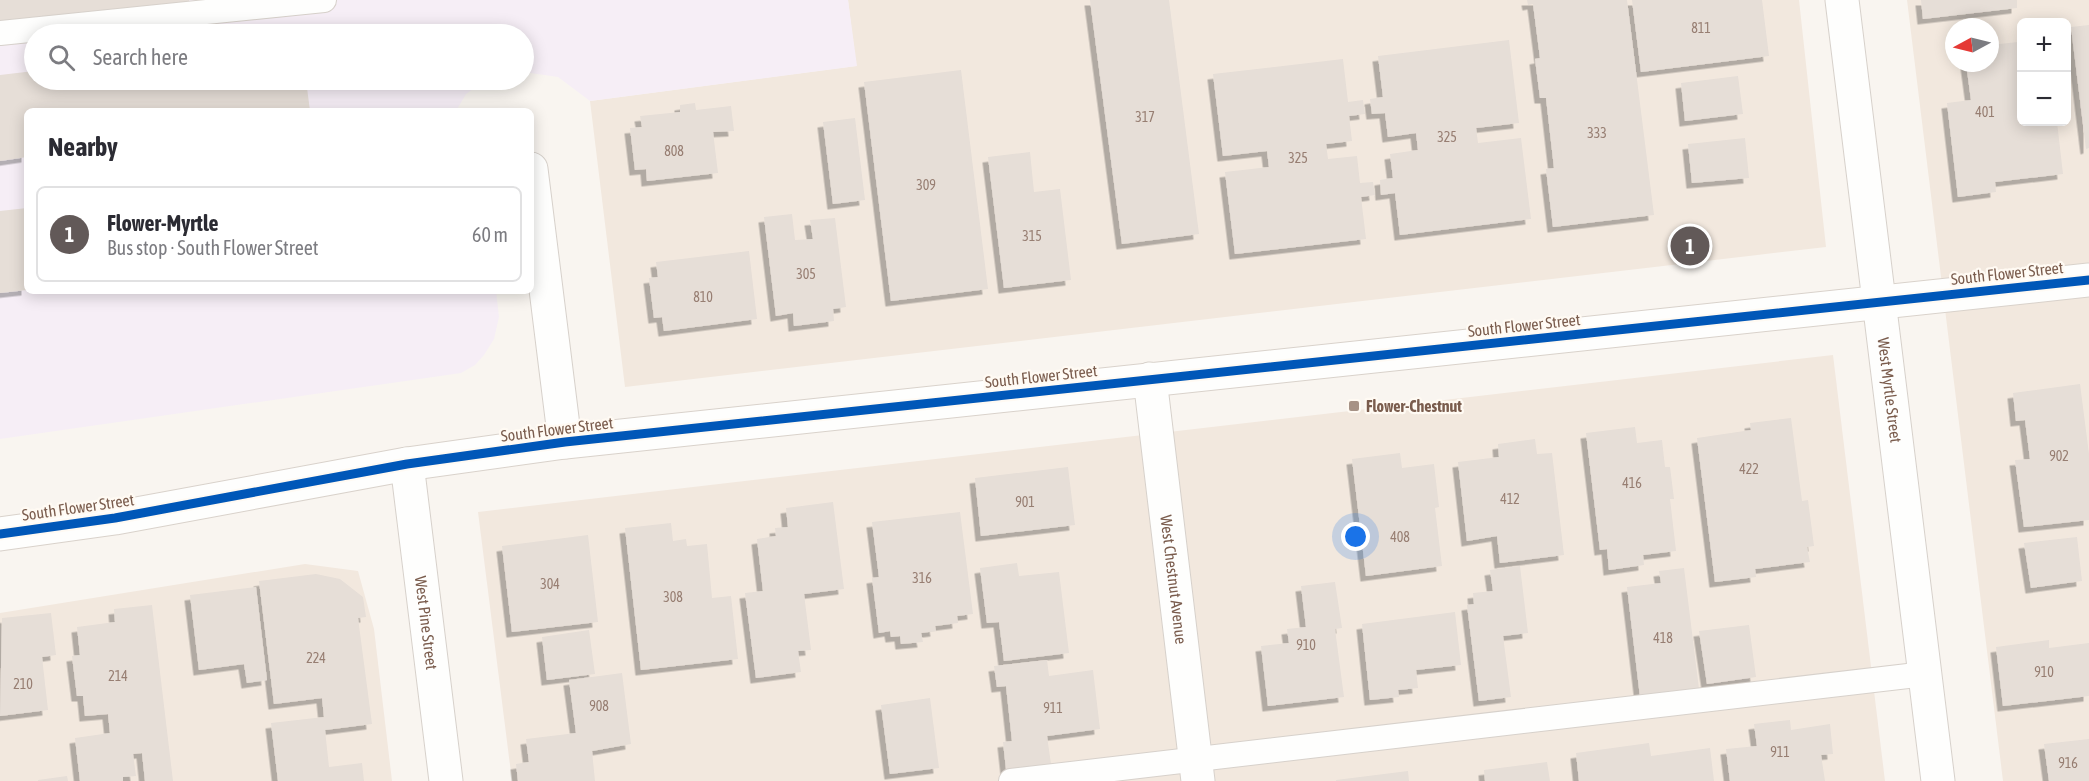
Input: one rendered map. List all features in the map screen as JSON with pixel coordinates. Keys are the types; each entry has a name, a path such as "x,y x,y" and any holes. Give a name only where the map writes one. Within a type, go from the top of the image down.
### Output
{"street":[{"name":"West Myrtle Street","path":"1842,0 1938,781"},
{"path":"534,193 565,442"},
{"name":"South Flower Street","path":"0,534 115,518 406,464 565,442 2089,280"},
{"name":"West Chestnut Avenue","path":"1150,379 1197,770"},
{"name":"West Pine Street","path":"406,464 446,781"}],"lane":[{"path":"88,24 324,0"},
{"path":"0,33 24,31"},
{"path":"1011,781 1197,770 1925,674"}],"shaded area":[{"path":"0,0 848,0 857,66 590,101 558,77 534,73 534,24 24,24 24,90 472,90 466,94 458,108 24,108 24,294 496,294 499,317 494,339 484,355 475,365 461,373 0,439"},
{"path":"848,0 1799,0 1826,247 625,387 590,101 856,66"},
{"path":"1907,0 2089,0 2089,781 2003,781"},
{"path":"1833,355 1885,781 512,781 478,512"},
{"path":"305,564 358,571 374,629 392,781 0,781 0,613"}],"building":[{"path":"0,0 189,0 189,2 0,22"},
{"path":"1090,0 1169,0 1199,234 1122,244"},
{"path":"1527,0 1627,0 1654,215 1553,227 1546,169 1554,168 1546,98 1540,98 1535,59 1540,58 1533,4 1528,5"},
{"path":"1632,0 1762,0 1769,56 1641,72"},
{"path":"1921,0 2017,0 2017,8 1923,19"},
{"path":"2089,25 2089,148 2086,149 2071,27"},
{"path":"1509,40 1519,123 1476,128 1478,143 1521,138 1531,219 1400,235 1395,193 1381,195 1380,180 1393,178 1390,154 1418,150 1416,133 1388,137 1385,113 1372,114 1370,99 1383,97 1378,56"},
{"path":"2017,42 2017,126 2057,126 2063,174 1995,182 1996,192 1958,197 1947,103 1971,100 1967,72 1999,72 1999,44"},
{"path":"1343,59 1348,102 1363,100 1365,114 1349,116 1352,141 1326,144 1328,159 1357,156 1360,183 1373,182 1375,195 1361,197 1366,239 1235,254 1225,172 1269,167 1267,151 1223,156 1213,74"},
{"path":"961,70 988,289 891,301 864,82"},
{"path":"24,72 24,90 307,90 310,108 24,108 24,157 0,161 0,75"},
{"path":"1738,76 1743,114 1685,121 1681,83"},
{"path":"695,103 696,110 731,106 734,131 713,132 718,173 647,181 646,169 635,170 630,128 642,127 640,116 680,112 680,105"},
{"path":"855,118 865,200 833,204 823,122"},
{"path":"1745,138 1749,178 1692,183 1688,144"},
{"path":"1030,152 1034,192 1060,189 1071,280 1004,288 988,157"},
{"path":"24,208 24,290 0,293 0,211"},
{"path":"792,214 795,240 813,239 810,220 835,218 846,307 833,309 834,321 794,326 793,313 776,316 764,217"},
{"path":"749,251 757,319 664,331 662,317 654,318 649,278 658,277 656,262"},
{"path":"2080,384 2089,454 2089,520 2024,527 2015,460 2030,459 2025,420 2016,421 2013,393"},
{"path":"1791,418 1802,501 1808,500 1814,546 1807,547 1810,562 1755,569 1756,577 1715,582 1697,438 1751,430 1750,423"},
{"path":"1635,427 1637,443 1662,440 1665,467 1670,467 1674,499 1670,499 1676,551 1643,555 1644,565 1609,570 1607,549 1600,550 1586,433"},
{"path":"1535,439 1537,454 1552,453 1564,555 1500,563 1497,536 1467,541 1458,462 1499,457 1498,444"},
{"path":"1400,453 1402,468 1434,464 1439,507 1435,508 1442,566 1366,576 1352,459"},
{"path":"1068,467 1075,525 981,536 975,478"},
{"path":"833,502 844,589 804,594 811,650 798,651 801,672 756,678 745,593 763,591 757,539 776,536 775,528 788,527 786,508"},
{"path":"960,512 973,614 957,616 958,623 935,626 936,631 921,633 923,642 901,644 900,636 891,637 890,631 879,633 872,578 879,577 872,522"},
{"path":"671,523 673,541 686,539 687,546 707,544 712,598 731,596 738,659 641,670 625,528"},
{"path":"588,535 598,622 512,632 502,546"},
{"path":"2077,537 2082,581 2031,588 2024,543"},
{"path":"1017,563 1019,576 1059,572 1069,653 1004,661 999,622 987,623 980,568"},
{"path":"1520,566 1528,633 1503,636 1511,697 1479,701 1467,605 1474,604 1473,593 1493,591 1490,570"},
{"path":"1684,568 1699,689 1640,697 1627,587 1661,583 1659,571"},
{"path":"316,574 340,579 363,597 366,617 358,618 372,724 325,730 329,767 362,763 364,781 278,781 271,723 324,717 322,698 274,704 259,581"},
{"path":"1335,582 1342,628 1335,629 1344,697 1268,706 1261,646 1289,643 1287,629 1306,627 1301,586"},
{"path":"256,587 267,680 247,683 244,664 199,670 190,595"},
{"path":"152,605 173,781 145,781 142,753 133,754 136,776 123,777 123,781 80,781 75,738 110,733 108,714 85,716 83,696 77,696 72,656 80,655 77,627 115,622 114,609"},
{"path":"1455,612 1461,665 1416,670 1418,688 1398,690 1399,697 1370,700 1362,624"},
{"path":"51,613 56,655 42,657 48,710 0,716 2,618"},
{"path":"1749,625 1756,677 1707,684 1699,631"},
{"path":"589,630 595,674 547,680 542,637"},
{"path":"2049,640 2049,648 2089,643 2089,696 2003,706 1996,647"},
{"path":"1047,660 1049,676 1093,670 1100,729 1047,736 1051,764 1006,769 1003,742 1012,741 1006,686 997,687 994,666"},
{"path":"622,673 631,744 592,751 595,781 518,781 516,764 529,762 526,739 576,733 569,680"},
{"path":"930,698 939,768 890,774 881,705"},
{"path":"1790,720 1791,730 1830,724 1833,754 1821,755 1825,781 1730,781 1726,749 1757,746 1754,724"},
{"path":"2089,739 2089,781 2049,781 2044,744"},
{"path":"1649,743 1651,756 1710,748 1714,781 1579,781 1576,753"},
{"path":"1547,762 1550,781 1485,781 1484,770"},
{"path":"1408,771 1409,781 1336,781 1336,780"},
{"path":"67,776 68,781 38,781 38,780"}],"cycle path":[{"path":"0,534 115,518 407,464 565,442 2089,280"}],"place":[{"name":"Flower-Myrtle","path":"1690,246"},
{"name":"Flower-Chestnut","path":"1354,406"}]}
